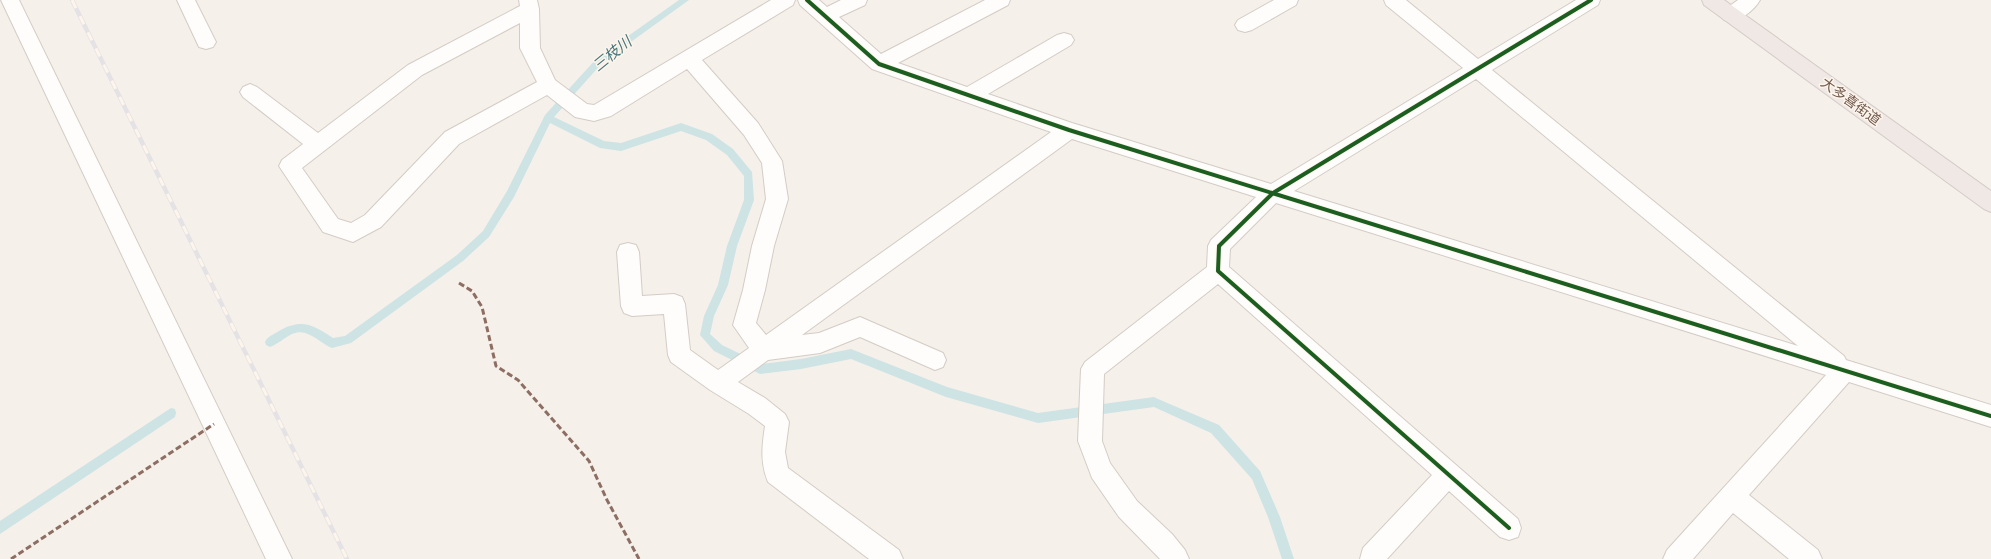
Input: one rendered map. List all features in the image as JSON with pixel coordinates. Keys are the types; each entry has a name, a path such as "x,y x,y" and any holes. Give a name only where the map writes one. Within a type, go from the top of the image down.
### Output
{"highway":[{"name":"大多喜街道","path":"1711,0 1991,203"}],"street":[{"path":"10,0 279,559"},
{"path":"186,0 206,42"},
{"path":"548,85 452,138 373,221 353,233 331,226 289,166 415,70 529,4 530,48 548,85 582,111 594,113 604,110 786,0"},
{"path":"807,0 879,64 1069,130 1991,416"},
{"path":"825,16 858,0"},
{"path":"879,64 1001,0"},
{"path":"1245,25 1289,0"},
{"path":"1393,0 1845,370"},
{"path":"1176,559 1163,543 1128,509 1100,470 1090,440 1093,369 1218,271 1219,246 1273,193 1591,0"},
{"path":"1731,15 1751,0"},
{"path":"969,95 1064,40"},
{"path":"689,59 751,129 772,161 777,199 763,246 754,290 744,324 764,350"},
{"path":"250,92 318,144"},
{"path":"718,383 1069,130"},
{"path":"628,252 632,306 674,304 679,355 718,383 757,406 778,422 773,452 777,474 890,559"},
{"path":"1218,271 1509,528"},
{"path":"764,350 820,343 860,327 935,360"},
{"path":"1676,559 1845,370"},
{"path":"1373,559 1372,557 1449,474"},
{"path":"1732,497 1809,559"}],"waterway":[{"name":"三枝川","path":"548,118 600,60 685,0"},
{"path":"270,342 280,335 295,328 308,329 332,343 347,340 460,258 486,234 511,194 548,118"},
{"path":"548,118 603,145 621,147 681,127 709,137 730,152 749,175 749,200 732,246 723,285 709,316 705,335 718,348 760,369 801,364 851,354 946,392 1038,418 1154,402 1215,429 1256,475 1274,517 1288,559"},
{"path":"0,528 171,413"}],"railway":[{"path":"72,0 347,559"}],"marked path":[{"path":"459,283 472,291 482,307 496,366 518,380 589,461 607,500 639,559"},
{"path":"11,559 214,424"}],"cycle path":[{"path":"807,0 879,64 1069,130 1991,416"},
{"path":"1509,528 1218,271 1219,246 1273,193 1591,0"}]}
